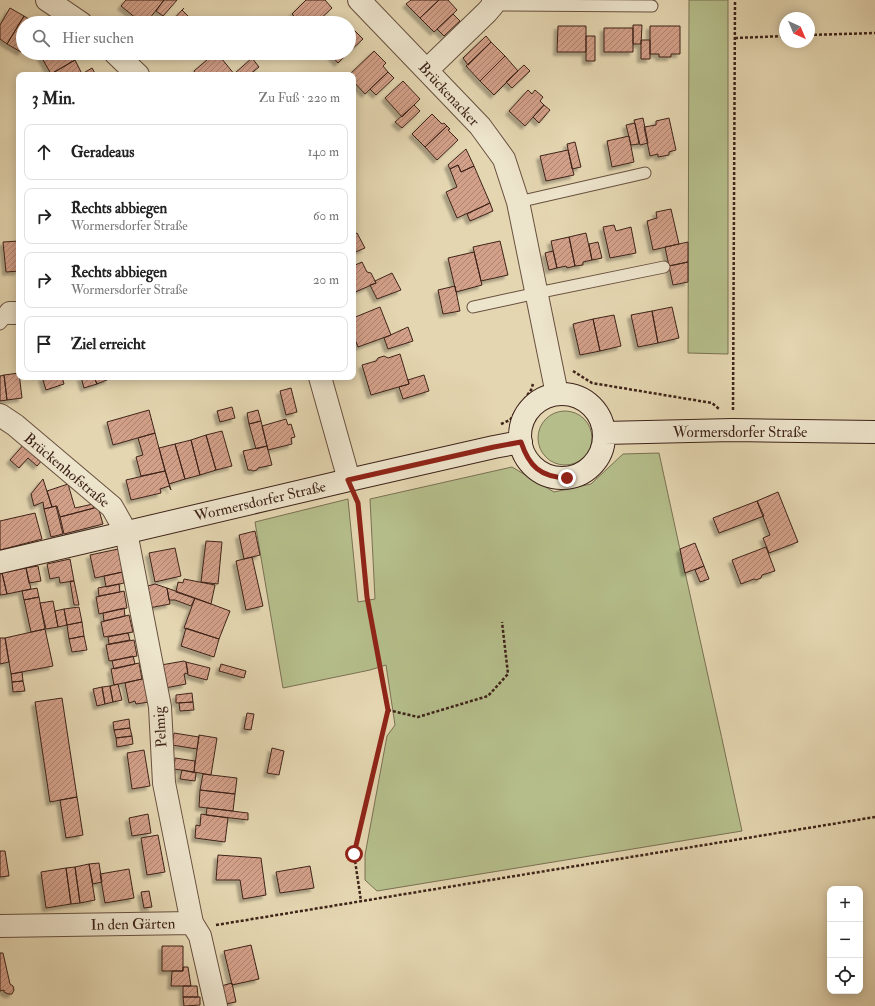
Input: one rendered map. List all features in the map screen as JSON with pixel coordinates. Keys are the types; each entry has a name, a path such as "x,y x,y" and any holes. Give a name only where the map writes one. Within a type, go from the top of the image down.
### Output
{"street":[{"path":"47,0 71,16"},
{"name":"Brückenacker","path":"359,0 428,70 480,126 504,159 518,202 558,394"},
{"path":"428,70 493,3"},
{"path":"122,60 135,72"},
{"path":"321,380 348,480"},
{"path":"558,394 578,396 590,404 600,416 604,433 602,449 598,458 586,470 567,478 556,478 542,473 529,462 525,456 521,442 521,429 526,414 540,400 558,394"},
{"name":"Brückenhofstraße","path":"0,415 15,425 112,507 126,532"},
{"name":"Wormersdorfer Straße","path":"604,433 733,425 875,432"},
{"name":"Wormersdorfer Straße","path":"0,562 348,480 521,442"},
{"name":"Pelmig","path":"126,532 160,708 164,783 192,923 200,936 216,1006"},
{"name":"In den Gärten","path":"0,926 192,923"}],"lane":[{"path":"493,3 652,6"},
{"path":"518,202 645,173"},
{"path":"473,307 664,267"}],"path":[{"path":"733,425 735,0"},
{"path":"815,35 875,33"},
{"path":"735,38 779,36"},
{"path":"498,426 510,420 532,390 535,377 566,366 592,383 712,403 733,425"},
{"path":"348,480 358,503 367,597 388,710 354,854 361,901"},
{"path":"388,710 418,717 488,696 508,674 502,622"},
{"name":"In den Gärten","path":"192,923 214,925 265,918 875,817"}],"green space":[{"path":"689,0 728,0 728,354 688,353"},
{"path":"565,411 575,413 584,419 590,428 592,438 590,448 584,457 575,463 565,465 555,463 546,457 540,448 538,438 540,428 546,419 555,413"},
{"path":"659,453 742,831 377,891 365,880 365,855 387,736 395,725 386,665 370,670 283,688 255,522 348,499 358,602 375,599 370,499 512,467 554,492 591,484 623,454"}],"building":[{"path":"126,0 164,0 151,16 133,16 121,6"},
{"path":"164,0 177,0 163,16 156,11"},
{"path":"306,0 325,0 332,8 323,16 294,16 292,14"},
{"path":"411,0 439,0 420,18 406,4"},
{"path":"439,0 448,0 457,10 434,32 420,18"},
{"path":"10,8 24,16 16,16 16,29 7,44 0,39 0,25"},
{"path":"182,10 188,16 176,16"},
{"path":"453,14 460,21 444,36 437,29"},
{"path":"633,25 642,25 641,44 633,44"},
{"path":"558,26 586,26 586,52 557,52"},
{"path":"650,26 680,26 680,54 671,54 671,57 659,57 659,54 650,54"},
{"path":"604,28 633,28 633,52 604,52"},
{"path":"16,29 16,49 7,44"},
{"path":"356,32 363,39 356,46"},
{"path":"486,36 491,42 468,65 463,58"},
{"path":"586,36 595,36 595,61 586,61"},
{"path":"641,40 650,40 650,59 641,59"},
{"path":"491,42 505,56 480,81 466,66"},
{"path":"374,51 386,63 383,66 388,72 365,94 356,84 356,72 352,72"},
{"path":"505,56 518,71 494,95 480,81"},
{"path":"43,60 75,60 54,72 50,72"},
{"path":"75,60 81,72 54,72"},
{"path":"207,60 223,60 233,72 195,72 194,71"},
{"path":"250,60 254,60 259,67 253,72 236,72"},
{"path":"524,65 530,71 512,88 506,82"},
{"path":"92,68 94,72 85,72"},
{"path":"388,72 394,78 376,95 370,89"},
{"path":"403,81 420,99 402,117 385,98"},
{"path":"528,90 532,94 535,90 543,97 540,101 544,105 525,126 509,111"},
{"path":"414,105 420,111 402,128 395,122"},
{"path":"544,105 550,110 539,123 533,117"},
{"path":"432,114 442,124 444,123 447,126 425,147 412,134"},
{"path":"643,118 648,143 640,145 634,120"},
{"path":"669,118 676,150 669,152 669,155 658,157 658,154 650,156 644,127 656,125 656,121"},
{"path":"635,123 639,144 631,145 626,125"},
{"path":"447,126 450,129 448,130 458,140 437,160 425,147"},
{"path":"629,136 634,162 612,167 607,141"},
{"path":"575,142 581,167 572,169 567,144"},
{"path":"466,149 474,166 461,172 458,165 450,169 448,165"},
{"path":"568,150 574,175 546,181 540,156"},
{"path":"458,165 461,172 474,166 490,203 457,218 446,192 457,187 450,169"},
{"path":"490,203 493,211 470,221 467,214"},
{"path":"671,209 679,244 653,250 647,221 657,218 656,212"},
{"path":"614,225 616,231 631,227 636,253 610,258 603,227"},
{"path":"586,233 592,260 583,262 583,265 575,266 569,237"},
{"path":"356,234 365,248 356,252"},
{"path":"569,237 575,266 557,268 551,241"},
{"path":"16,241 16,271 6,272 3,242"},
{"path":"500,241 508,275 481,281 473,247"},
{"path":"598,242 602,258 592,260 589,244"},
{"path":"688,242 688,262 669,266 665,247"},
{"path":"553,251 557,268 549,270 545,253"},
{"path":"474,252 482,285 456,292 448,258"},
{"path":"362,262 367,272 371,273 376,283 356,292 356,265"},
{"path":"688,262 688,282 673,285 669,266"},
{"path":"392,273 401,290 377,299 370,285"},
{"path":"455,286 460,311 443,314 438,290"},
{"path":"380,307 391,335 358,347 356,342 356,317"},
{"path":"672,307 679,338 658,343 652,311"},
{"path":"652,311 658,343 638,347 631,315"},
{"path":"614,315 621,346 600,351 593,319"},
{"path":"593,319 600,351 580,355 573,324"},
{"path":"408,327 413,341 388,349 384,338"},
{"path":"400,354 409,384 371,395 362,365 376,361 378,358 384,356 388,358"},
{"path":"16,373 16,380 20,380 22,398 7,400 4,375"},
{"path":"4,375 7,400 0,401 0,376"},
{"path":"424,375 429,391 403,399 399,387 409,384 408,380"},
{"path":"43,380 63,380 64,384 46,390"},
{"path":"82,380 95,380 97,384 84,388"},
{"path":"95,380 107,380 97,384"},
{"path":"291,388 297,412 286,415 280,391"},
{"path":"232,407 235,418 220,422 217,411"},
{"path":"149,410 155,433 113,445 107,422"},
{"path":"258,410 261,421 249,424 247,413"},
{"path":"286,419 288,425 291,424 295,437 291,438 292,444 268,450 262,426"},
{"path":"261,421 267,446 256,449 249,424"},
{"path":"222,431 232,466 216,470 206,435"},
{"path":"155,433 165,471 141,476 136,457 143,455 138,438"},
{"path":"206,435 216,470 200,475 191,440"},
{"path":"191,440 200,475 185,479 175,444"},
{"path":"25,443 43,459 37,466 28,458 19,468 10,460"},
{"path":"175,444 185,479 169,484 159,448"},
{"path":"267,446 272,465 258,468 257,470 253,471 248,470 243,451"},
{"path":"165,471 171,490 169,486 160,489 161,493 131,500 126,480"},
{"path":"43,479 52,507 44,509 43,502 34,506 31,494"},
{"path":"68,484 75,508 93,504 94,508 60,517 57,506 52,507 47,491"},
{"path":"778,492 798,542 769,553 763,538 770,535 757,501"},
{"path":"757,501 764,516 719,533 713,518"},
{"path":"56,506 63,534 51,537 44,509"},
{"path":"98,507 103,524 64,534 60,517"},
{"path":"35,513 42,539 0,550 0,521"},
{"path":"255,531 260,555 244,559 239,535"},
{"path":"206,541 222,542 218,584 201,582"},
{"path":"695,543 704,566 685,573 680,549"},
{"path":"766,547 775,571 762,575 761,578 756,580 754,579 741,584 732,560"},
{"path":"175,548 181,576 155,582 149,553"},
{"path":"118,549 123,572 95,578 90,555"},
{"path":"252,557 263,606 246,610 236,561"},
{"path":"70,559 74,581 60,583 59,577 50,579 47,564"},
{"path":"38,566 41,581 29,583 26,568"},
{"path":"704,566 709,579 700,582 695,570"},
{"path":"26,568 31,589 7,594 2,573"},
{"path":"122,572 124,583 106,587 104,576"},
{"path":"2,573 7,594 0,595 0,574"},
{"path":"184,579 215,585 211,604 176,592 178,582 183,583"},
{"path":"70,581 74,581 79,605 74,605"},
{"path":"119,584 120,592 99,596 98,588"},
{"path":"155,584 167,588 170,604 149,608 144,587"},
{"path":"37,588 39,597 24,600 22,591"},
{"path":"167,588 195,598 191,606 175,600 169,600"},
{"path":"124,591 127,608 99,614 96,597"},
{"path":"39,597 45,629 31,632 24,600"},
{"path":"195,598 230,611 219,639 184,628"},
{"path":"53,601 58,627 46,629 40,603"},
{"path":"79,607 82,622 67,625 64,609"},
{"path":"124,608 125,616 104,621 103,613"},
{"path":"64,609 67,625 58,627 55,611"},
{"path":"129,615 133,632 104,637 101,622"},
{"path":"82,622 84,636 69,639 67,625"},
{"path":"186,628 219,639 214,657 181,646"},
{"path":"45,629 53,666 11,674 5,638"},
{"path":"128,633 130,640 109,644 108,637"},
{"path":"84,636 87,650 72,652 69,639"},
{"path":"0,638 5,638 9,662 0,664"},
{"path":"134,640 137,656 109,661 106,645"},
{"path":"133,656 135,664 114,669 112,661"},
{"path":"184,661 186,662 188,673 184,674 186,684 165,688 161,665"},
{"path":"186,662 210,668 207,680 188,675"},
{"path":"139,663 142,679 114,685 111,669"},
{"path":"221,664 246,671 244,678 219,671"},
{"path":"22,672 23,681 12,682 11,674"},
{"path":"145,679 149,702 136,704 135,701 129,703 125,683"},
{"path":"23,681 25,691 13,692 12,682"},
{"path":"118,684 122,700 113,702 110,686"},
{"path":"110,686 113,702 105,704 102,687"},
{"path":"102,687 105,704 97,706 93,689"},
{"path":"192,693 193,702 176,703 176,695"},
{"path":"62,698 77,797 50,802 35,702"},
{"path":"193,702 194,710 180,711 179,703"},
{"path":"247,713 254,714 251,730 244,729"},
{"path":"129,719 130,728 114,730 113,722"},
{"path":"130,728 132,736 116,738 114,730"},
{"path":"174,733 199,737 197,749 172,745"},
{"path":"199,735 217,738 211,775 194,772"},
{"path":"132,736 133,744 117,747 116,738"},
{"path":"272,748 284,751 279,775 267,773"},
{"path":"144,750 150,786 132,789 127,753"},
{"path":"175,758 195,761 194,772 174,769"},
{"path":"182,770 196,773 195,781 180,779"},
{"path":"203,774 237,778 235,794 200,790"},
{"path":"200,790 235,794 233,811 199,807"},
{"path":"77,797 83,835 66,838 60,800"},
{"path":"207,808 248,813 248,820 206,815"},
{"path":"148,814 151,833 132,836 129,818"},
{"path":"201,814 228,818 225,842 195,838 196,825 200,826"},
{"path":"158,835 165,872 147,875 141,838"},
{"path":"0,851 5,851 9,876 0,877"},
{"path":"218,855 261,858 266,895 243,899 240,880 216,880"},
{"path":"99,863 102,882 93,884 89,864"},
{"path":"89,864 95,900 80,903 75,867"},
{"path":"310,866 314,888 280,893 276,872"},
{"path":"75,867 80,903 71,904 66,868"},
{"path":"66,868 71,904 46,908 41,872"},
{"path":"129,869 134,898 105,903 100,874"},
{"path":"149,891 152,907 144,908 141,892"},
{"path":"251,945 259,979 232,985 224,951"},
{"path":"162,946 183,946 183,971 162,971"},
{"path":"0,953 3,953 10,984 13,986 14,990 12,994 4,992 4,990 0,991"},
{"path":"183,967 188,967 191,986 171,986 172,971 183,971"},
{"path":"232,983 236,1002 225,1004 221,986"},
{"path":"183,986 197,986 198,997 183,997"},
{"path":"183,997 200,997 200,1005 184,1006"}],"route":[{"path":"354,854 388,710 367,597 358,503 348,480 521,442 525,456 529,462 542,473 556,478 567,478"}]}
